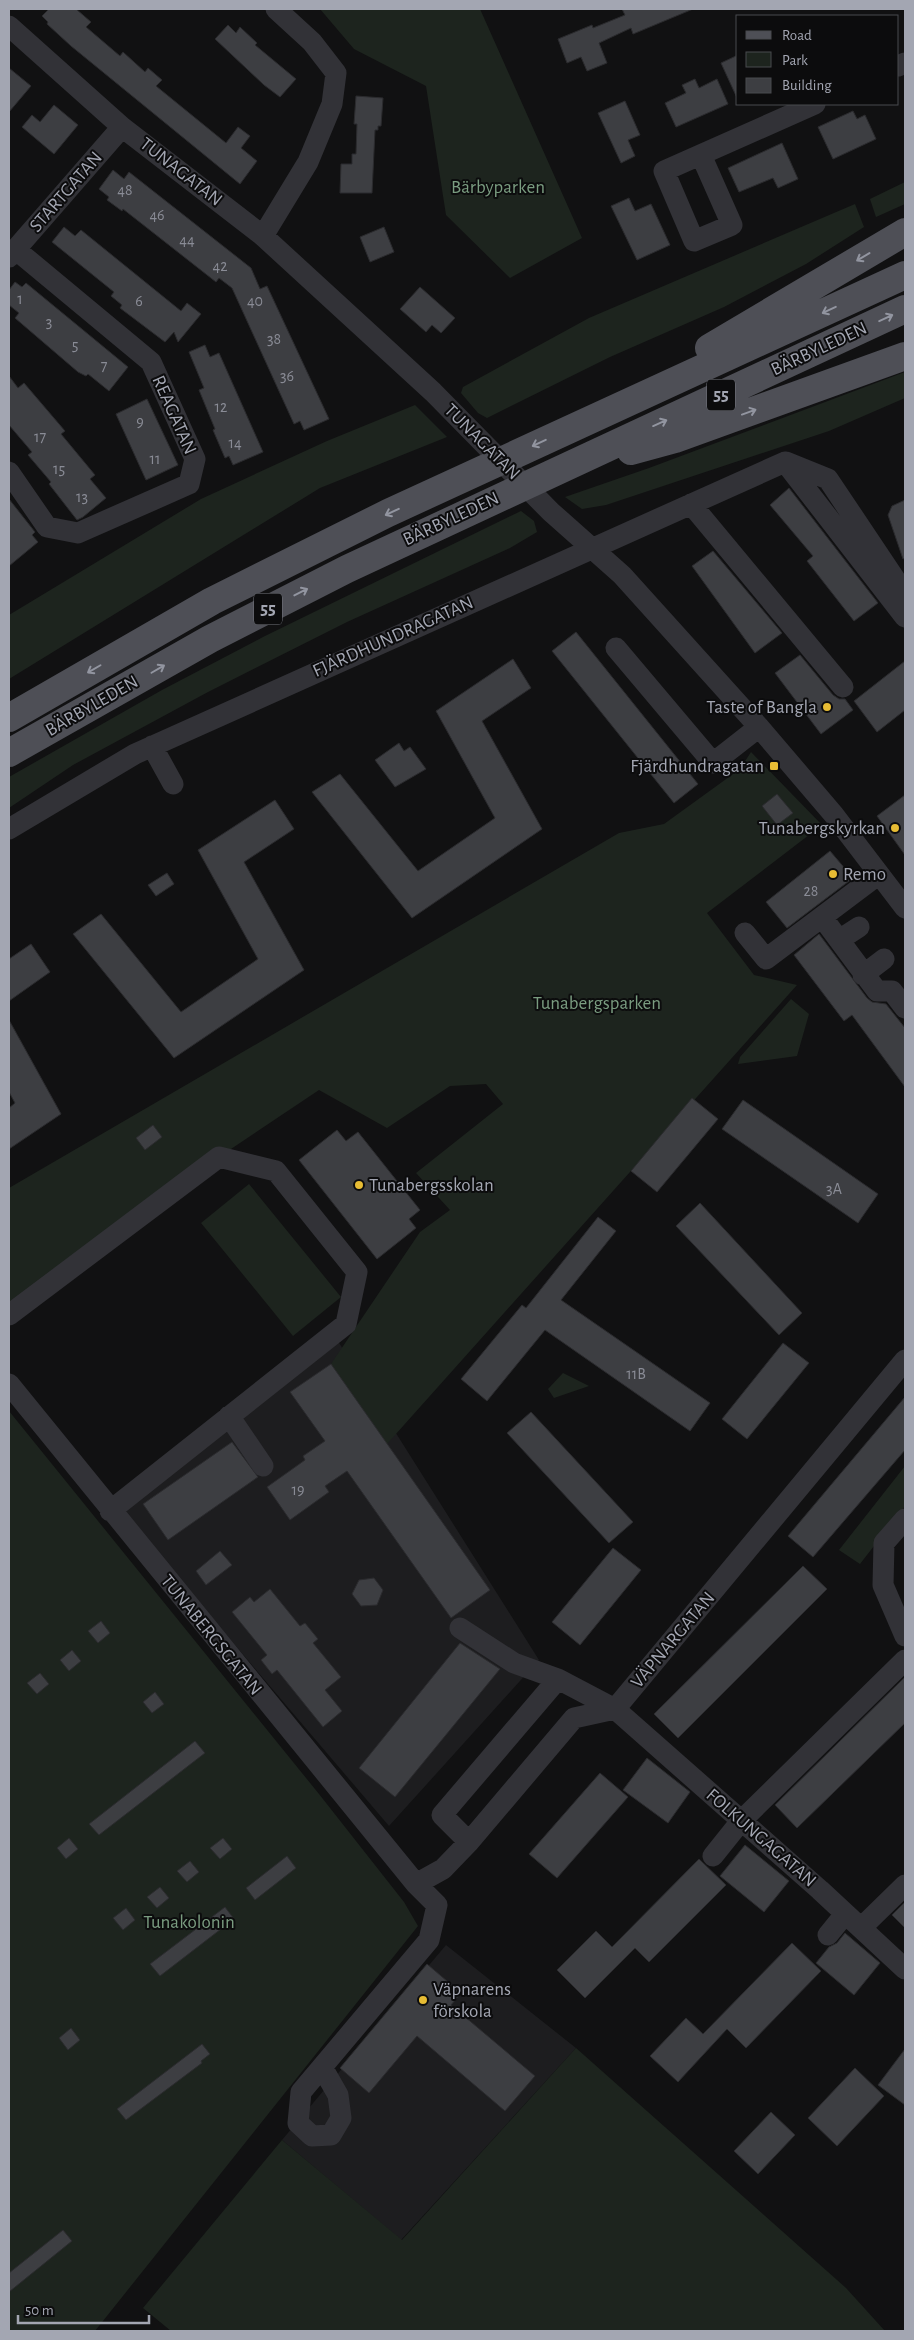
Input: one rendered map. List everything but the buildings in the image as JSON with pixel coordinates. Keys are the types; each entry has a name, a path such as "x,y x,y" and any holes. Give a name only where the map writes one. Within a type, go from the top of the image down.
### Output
{"main road":[{"path":"584,422 905,232"},
{"name":"BÄRBYLEDEN","path":"9,718 212,601 388,513 905,275"},
{"name":"BÄRBYLEDEN","path":"9,753 218,635 347,569 536,479 905,309"},
{"path":"536,479 675,439 905,356"}],"street":[{"path":"263,236 308,162 332,104 336,73 312,42 276,9"},
{"name":"TUNAGATAN","path":"9,26 122,127 263,236 456,414 551,512 622,575 759,727 834,816 905,908"},
{"path":"701,155 813,105"},
{"name":"STARTGATAN","path":"12,253 122,127"},
{"name":"REAGATAN","path":"9,472 48,527 78,533 189,484 195,459 151,362 12,253"},
{"path":"786,462 828,479 905,594"},
{"path":"786,462 905,617"},
{"name":"FJÄRDHUNDRAGATAN","path":"9,829 135,754 592,547 786,462"},
{"path":"691,504 843,687"},
{"path":"616,648 713,763 759,727"},
{"path":"152,746 173,784"},
{"path":"744,933 766,959 879,874"},
{"path":"822,917 863,975 877,991 892,991 905,1008"},
{"path":"839,940 859,927"},
{"path":"863,975 884,959"},
{"path":"9,1315 219,1157 276,1171 357,1272 346,1324 110,1511"},
{"name":"VÄPNARGATAN","path":"616,1709 905,1360"},
{"name":"TUNABERGSGATAN","path":"9,1384 110,1511 416,1884 437,1905 429,1940 322,2068"},
{"path":"229,1416 263,1466"},
{"path":"905,1519 884,1544 883,1585 905,1636"},
{"name":"FOLKUNGAGATAN","path":"460,1628 514,1663 558,1680 616,1709 905,1969"},
{"path":"713,1856 741,1821 905,1660"},
{"path":"469,1842 442,1816 558,1680"},
{"path":"416,1884 443,1869 469,1842 574,1718 616,1709"},
{"path":"861,1928 905,1885"},
{"path":"828,1935 845,1914"}],"shaded area":[{"path":"336,1338 539,1660 389,1826 120,1510"},
{"path":"446,1945 576,2048 401,2240 282,2140"}],"green space":[{"name":"Bärbyparken","path":"320,9 480,9 582,238 510,278 446,215 426,86 354,49"},
{"path":"905,182 905,204 876,217 870,199"},
{"path":"855,204 864,227 806,264 724,307 610,357 487,418 478,413 461,393 463,387 589,318"},
{"path":"905,372 905,398 829,431 606,505 582,509 565,497 649,468"},
{"path":"415,405 447,437 320,488 9,679 9,615 201,499 327,441"},
{"path":"521,511 534,521 537,532 510,548 347,622 208,692 73,765 9,808 9,777 162,690 265,636"},
{"name":"Tunabergsparken","path":"751,752 822,825 707,913 754,975 797,985 387,1444 331,1364 420,1232 450,1210 416,1173 503,1104 486,1084 450,1086 387,1128 319,1090 219,1157 9,1315 9,1188 619,833 664,824 740,769"},
{"path":"791,999 809,1014 797,1056 738,1064 740,1057"},
{"path":"249,1184 341,1297 293,1336 201,1223"},
{"path":"563,1373 589,1386 554,1398 548,1389"},
{"name":"Tunakolonin","path":"9,1411 319,1794 404,1902 418,1926 95,2331 9,2331"},
{"path":"905,1466 905,1506 860,1564 839,1550"},
{"path":"576,2048 846,2288 885,2331 171,2331 143,2308 282,2140 402,2240"}],"place":[{"name":"Taste of Bangla","path":"827,707"},
{"name":"Fjärdhundragatan","path":"774,766"},
{"name":"Tunabergskyrkan","path":"895,828"},
{"name":"Remo","path":"833,874"},
{"name":"Tunabergsskolan","path":"359,1185"},
{"name":"Väpnarens förskola","path":"423,2000"}]}
